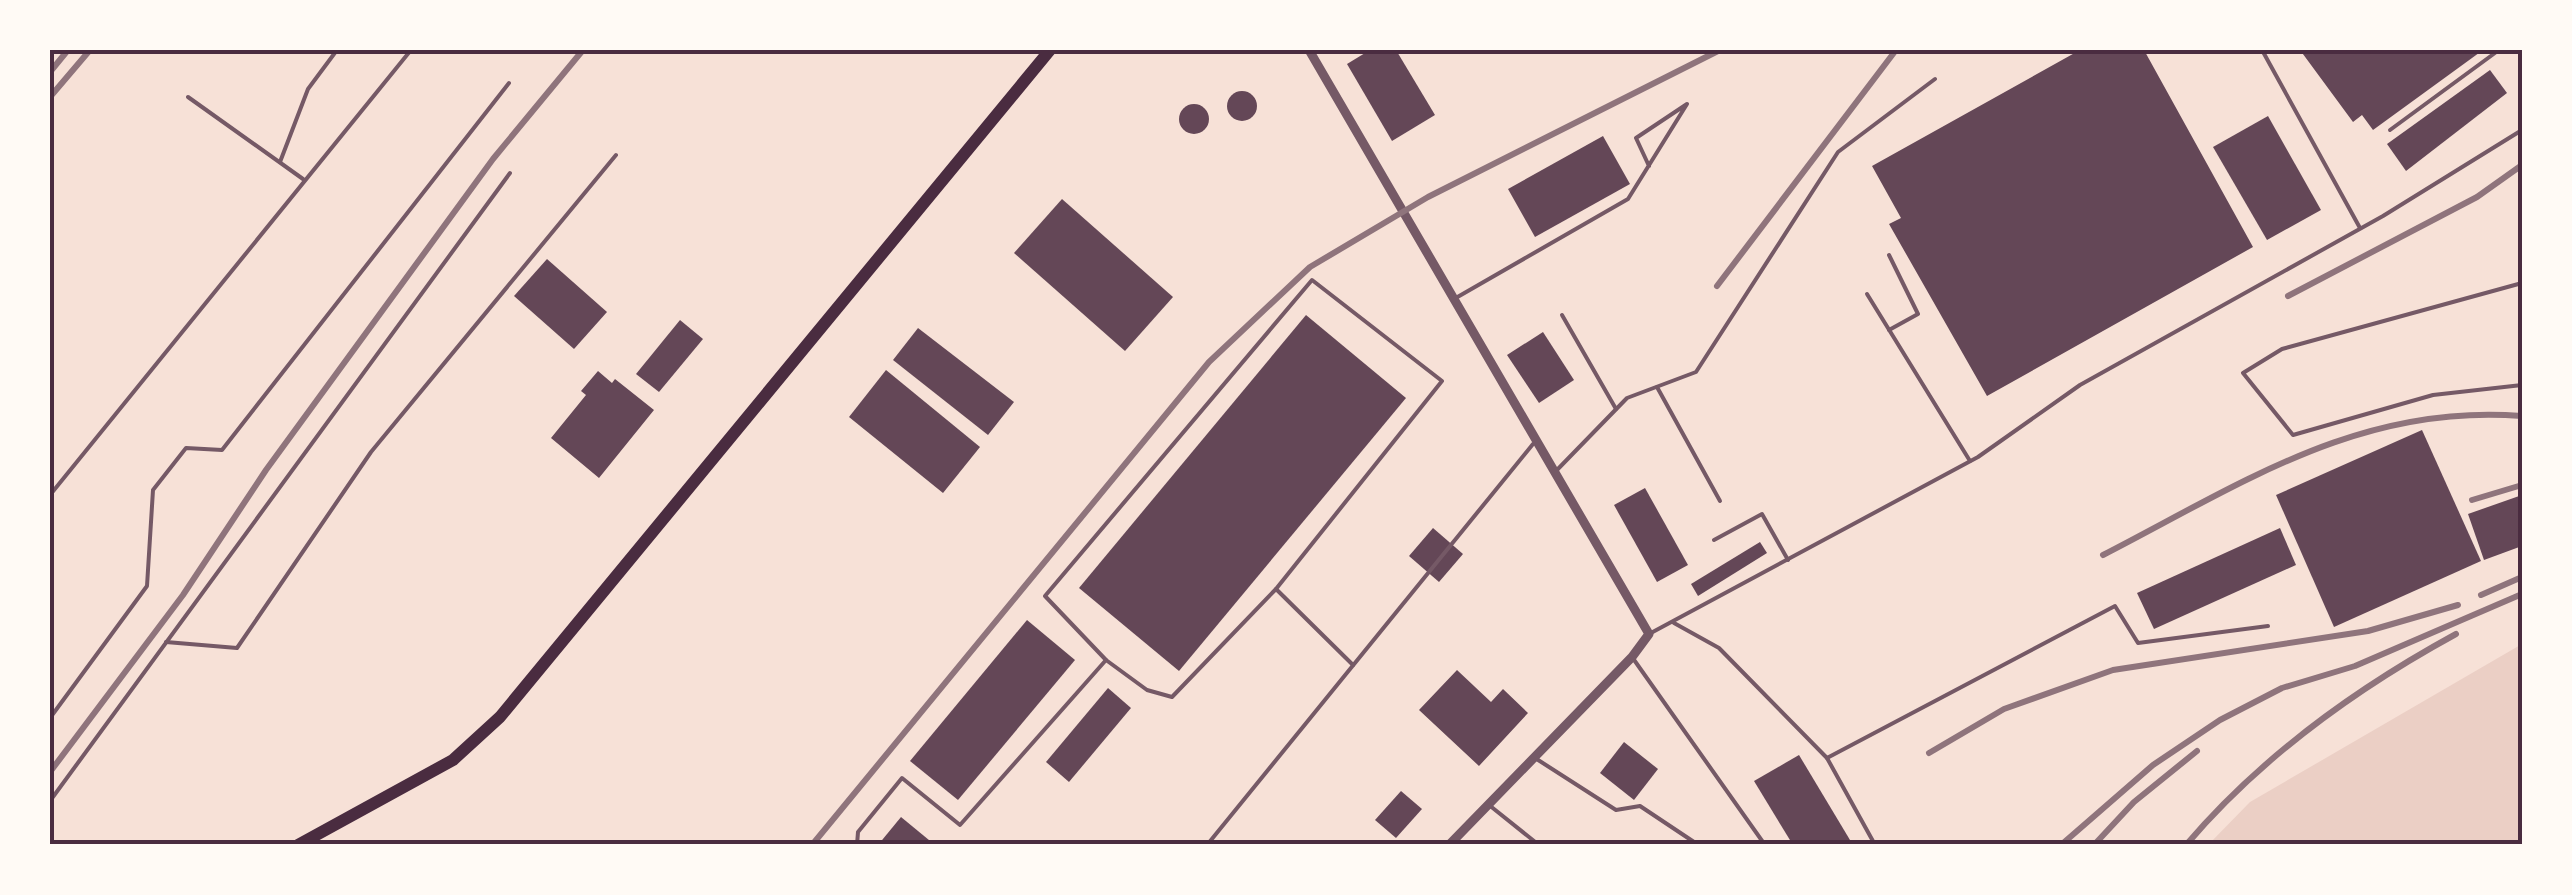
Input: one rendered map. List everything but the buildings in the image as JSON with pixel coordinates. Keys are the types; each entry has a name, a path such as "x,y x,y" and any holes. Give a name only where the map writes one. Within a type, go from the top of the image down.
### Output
{"main road":[{"path":"298,845 453,760 500,718 1050,50"}],"street":[{"path":"1309,50 1649,634 1632,657 1450,845"}],"lane":[{"path":"280,162 308,90 337,50"},
{"path":"50,495 411,50"},
{"path":"2262,50 2360,228"},
{"path":"2390,130 2500,50"},
{"path":"1555,472 1627,398 1696,372 1838,152 1935,79"},
{"path":"50,718 147,586 153,490 186,448 222,450 509,83"},
{"path":"188,97 303,180"},
{"path":"1454,299 1628,199 1649,166 1687,104 1636,138 1649,166"},
{"path":"1649,634 1970,461 2080,385 2360,228 2522,130"},
{"path":"166,642 237,648 371,452 616,155"},
{"path":"50,801 510,173"},
{"path":"1889,254 1918,314 1889,330"},
{"path":"1312,280 1442,381 1276,589 1172,697 1147,690 1106,660 1045,596 1312,280"},
{"path":"2522,284 2282,349 2243,372 2293,435 2432,395 2522,385"},
{"path":"1867,294 1970,461"},
{"path":"1562,316 1616,409"},
{"path":"1657,387 1720,501"},
{"path":"1206,845 1536,440"},
{"path":"1714,540 1762,514 1788,560"},
{"path":"1276,589 1353,665"},
{"path":"1827,758 2116,606 2138,642 2268,626"},
{"path":"1672,622 1719,648 1827,758 1874,843"},
{"path":"1632,657 1765,845"},
{"path":"857,845 858,832 902,778 960,825 1106,660"},
{"path":"1535,758 1616,810 1640,806 1697,844"},
{"path":"1489,805 1539,845"}],"shaded area":[{"path":"2522,644 2522,845 2208,845 2250,802"}],"railway":[{"path":"50,72 68,50"},
{"path":"50,97 90,50"},
{"path":"50,772 183,595 266,470 493,159 583,50"},
{"path":"812,845 1209,362 1310,267 1428,197 1720,50"},
{"path":"1717,286 1896,50"},
{"path":"2288,296 2477,197 2522,165"},
{"path":"2103,555 2254,476 2355,436 2408,422 2463,415 2522,416"},
{"path":"2472,500 2522,485"},
{"path":"2481,595 2522,577"},
{"path":"2061,845 2153,765 2220,720 2282,688 2355,666 2522,594"},
{"path":"1929,753 2004,709 2113,670 2368,631 2458,605"},
{"path":"2186,845 2245,783 2312,727 2382,678 2456,634"},
{"path":"2094,845 2134,802 2197,751"}]}
